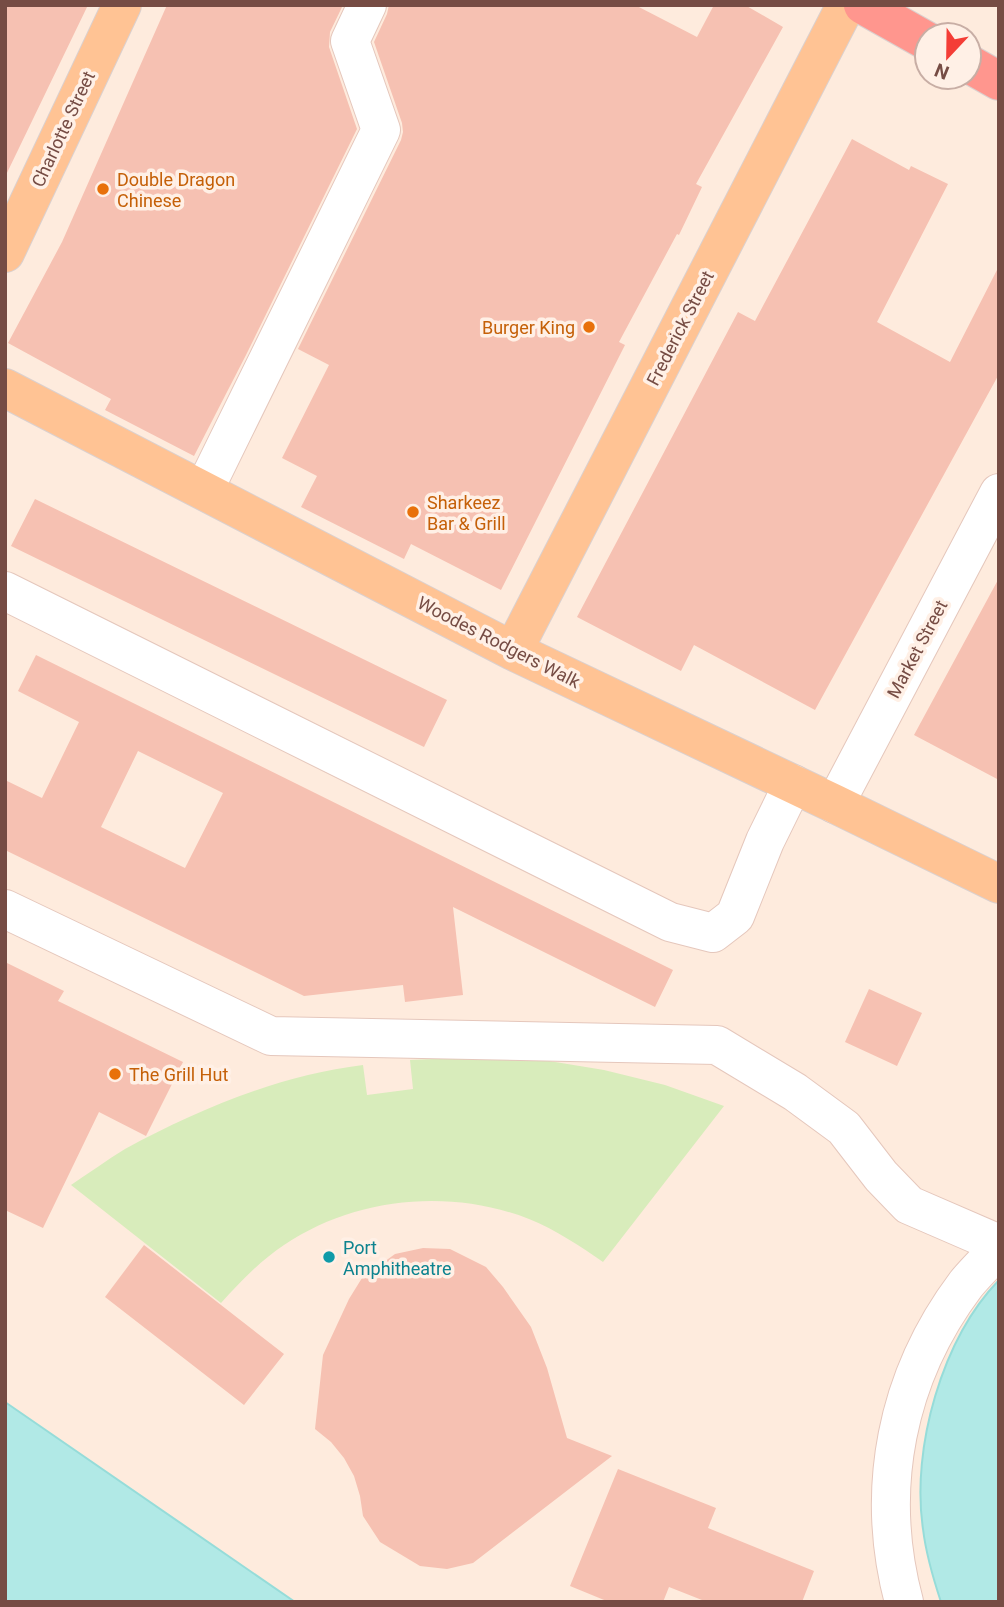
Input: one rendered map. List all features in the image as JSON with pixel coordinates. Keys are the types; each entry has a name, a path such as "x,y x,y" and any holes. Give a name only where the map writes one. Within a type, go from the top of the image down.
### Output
{"highway":[{"path":"863,5 913,33"},
{"path":"983,72 999,81"}],"main road":[{"name":"Charlotte Street","path":"5,254 122,5"},
{"name":"Frederick Street","path":"513,651 846,5"},
{"name":"Woodes Rodgers Walk","path":"5,388 513,651 999,884"}],"street":[{"path":"204,490 381,130 350,41 367,5"},
{"name":"Market Street","path":"835,804 999,493"},
{"path":"5,591 670,922 713,933 735,916 765,841 793,784"},
{"path":"5,909 271,1036 718,1045 795,1092 844,1128 881,1176 909,1205 999,1244"},
{"path":"904,1602 897,1577 891,1526 891,1473 900,1422 915,1372 938,1326 967,1283 999,1249"}],"green space":[{"path":"480,1057 543,1060 604,1070 665,1085 724,1106 603,1262 549,1228 499,1209 467,1203 404,1202 341,1216 312,1229 267,1258 221,1303 71,1185 153,1134 211,1107 271,1085 363,1065 367,1095 413,1089 410,1060"}],"water":[{"path":"999,1280 999,1602 941,1602 926,1548 920,1497 927,1430 935,1396 961,1332"},
{"path":"5,1402 295,1602 5,1602"}],"building":[{"path":"5,5 88,5 5,177"},
{"path":"167,5 343,5 330,32 329,47 357,129 194,456 105,410 111,399 8,343 62,242"},
{"path":"389,5 635,5 697,37 714,5 745,5 783,27 696,184 702,187 679,235 677,234 619,342 625,345 501,590 411,544 404,559 301,507 317,476 282,458 329,365 298,349 403,132 374,42"},
{"path":"852,139 909,170 911,166 948,184 877,322 950,362 999,266 999,374 815,710 694,645 681,671 577,617 738,312 755,321"},
{"path":"35,499 447,700 424,747 11,546"},
{"path":"999,578 999,780 914,735"},
{"path":"36,655 673,970 655,1007 453,907 463,995 405,1002 403,985 304,996 5,850 5,780 42,798 79,722 18,691","holes":["138,751 223,793 185,868 101,827"]},
{"path":"5,962 64,991 58,1001 183,1062 146,1136 99,1112 43,1228 5,1210"},
{"path":"869,989 922,1013 897,1066 845,1042"},
{"path":"144,1245 284,1354 244,1405 105,1297"},
{"path":"423,1248 450,1249 486,1267 531,1327 547,1368 567,1438 612,1456 473,1563 447,1569 420,1566 380,1542 363,1516 354,1476 344,1458 331,1442 315,1429 323,1355 349,1299 362,1278 395,1254"},
{"path":"618,1469 716,1508 708,1528 814,1571 802,1602 707,1602 669,1587 663,1602 609,1602 570,1586"}],"place":[{"name":"Double Dragon Chinese","path":"103,189"},
{"name":"Burger King","path":"589,327"},
{"name":"Sharkeez Bar & Grill","path":"413,512"},
{"name":"The Grill Hut","path":"115,1074"},
{"name":"Port Amphitheatre","path":"329,1257"}]}
